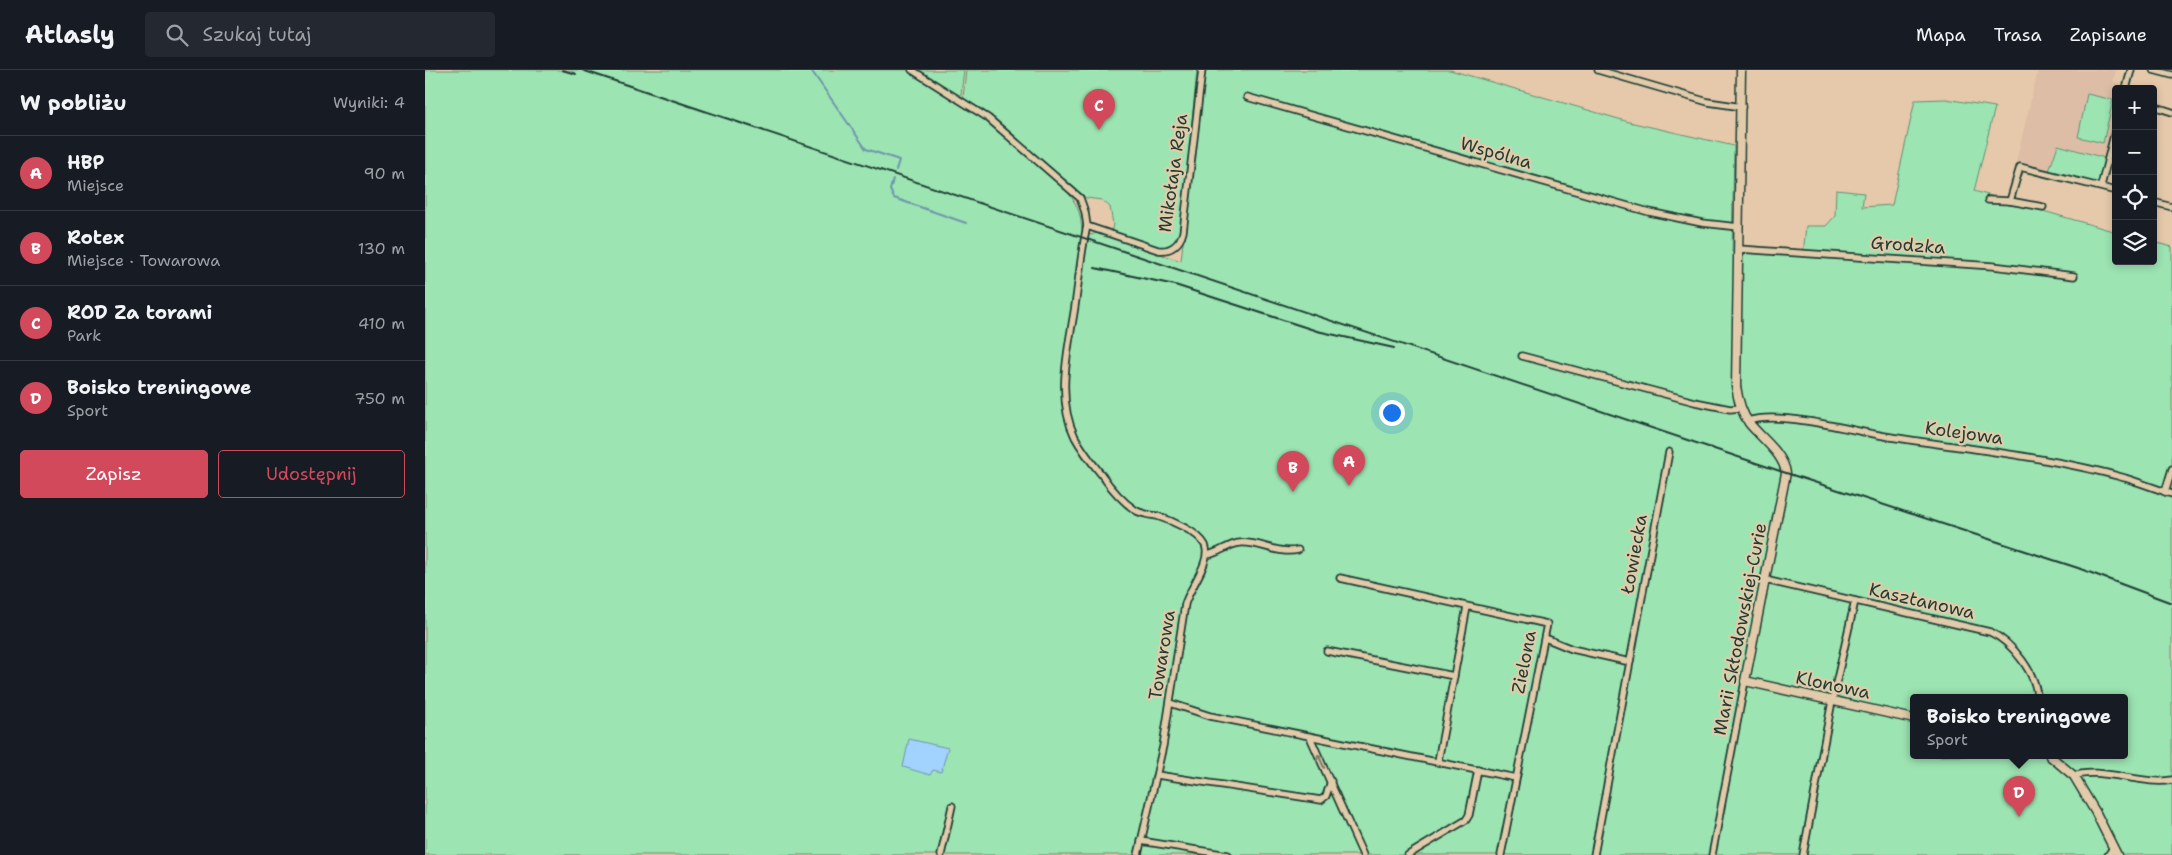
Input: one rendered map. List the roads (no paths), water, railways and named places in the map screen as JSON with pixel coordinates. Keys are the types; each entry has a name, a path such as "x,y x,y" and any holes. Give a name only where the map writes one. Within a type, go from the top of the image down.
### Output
{"street":[{"path":"912,70 988,118 1080,198 1087,226 1065,379 1067,405 1074,434 1094,466 1131,507 1138,512 1168,520 1198,536 1205,544 1207,555 1219,553 1231,545 1240,543 1286,551 1298,550"},
{"name":"Mikołaja Reja","path":"1087,226 1158,250 1169,249 1178,243 1183,232 1202,70"},
{"path":"1598,70 1708,102 1741,107"},
{"path":"1741,70 1736,386 1741,408 1748,422"},
{"path":"2127,85 2131,70"},
{"path":"2153,70 2172,75"},
{"name":"Wspólna","path":"1247,97 1649,212 1702,223 1739,227"},
{"path":"2157,107 2172,112"},
{"path":"2101,186 2115,130"},
{"path":"2011,201 2020,167 2112,189"},
{"path":"1988,200 2011,201 2043,207"},
{"path":"2157,203 2172,207"},
{"name":"Grodzka","path":"1739,249 1993,266 2074,276"},
{"path":"1522,356 1695,402 1730,409 1741,408"},
{"name":"Kolejowa","path":"1748,422 1760,418 1797,421 1944,446 2060,463 2125,478 2172,494"},
{"name":"Marii Skłodowskiej-Curie","path":"1712,855 1786,473 1781,460 1748,422"},
{"name":"Łowiecka","path":"1594,855 1669,452"},
{"path":"2165,492 2172,469"},
{"name":"Towarowa","path":"1138,855 1157,775 1185,604 1207,555"},
{"name":"Zielona","path":"1340,578 1547,624 1501,855"},
{"name":"Kasztanowa","path":"1765,580 1997,635 2022,660 2033,680 2036,694"},
{"path":"1803,855 1832,700 1855,601"},
{"path":"1439,761 1467,607"},
{"path":"1545,638 1572,649 1630,662"},
{"path":"1327,652 1454,676"},
{"name":"Klonowa","path":"1745,681 1910,718"},
{"path":"1170,703 1210,716 1311,739 1439,761 1516,778"},
{"path":"1311,739 1363,855"},
{"path":"2053,759 2073,776 2096,813 2115,851 2107,855"},
{"path":"1407,855 1466,820 1469,815 1478,770"},
{"path":"2073,776 2086,773 2172,780"},
{"path":"1157,775 1321,800 1326,796 1331,781"},
{"path":"941,855 952,806"},
{"path":"1141,841 1228,855"}],"water":[{"path":"909,739 948,748 941,772 933,770 930,775 903,767"}],"waterway":[{"path":"811,70 866,149 899,160 896,170"},
{"path":"893,179 890,190 894,198 966,223"}],"railway":[{"path":"562,70 576,74"},
{"path":"582,70 1780,471 2078,568 2172,603"},
{"path":"1095,268 1175,285 1317,331 1394,348"}],"place":[{"name":"ROD Za torami","path":"1099,130"},
{"name":"HBP","path":"1349,486"},
{"name":"Rotex","path":"1293,492"},
{"name":"Boisko treningowe","path":"2019,817"}]}
